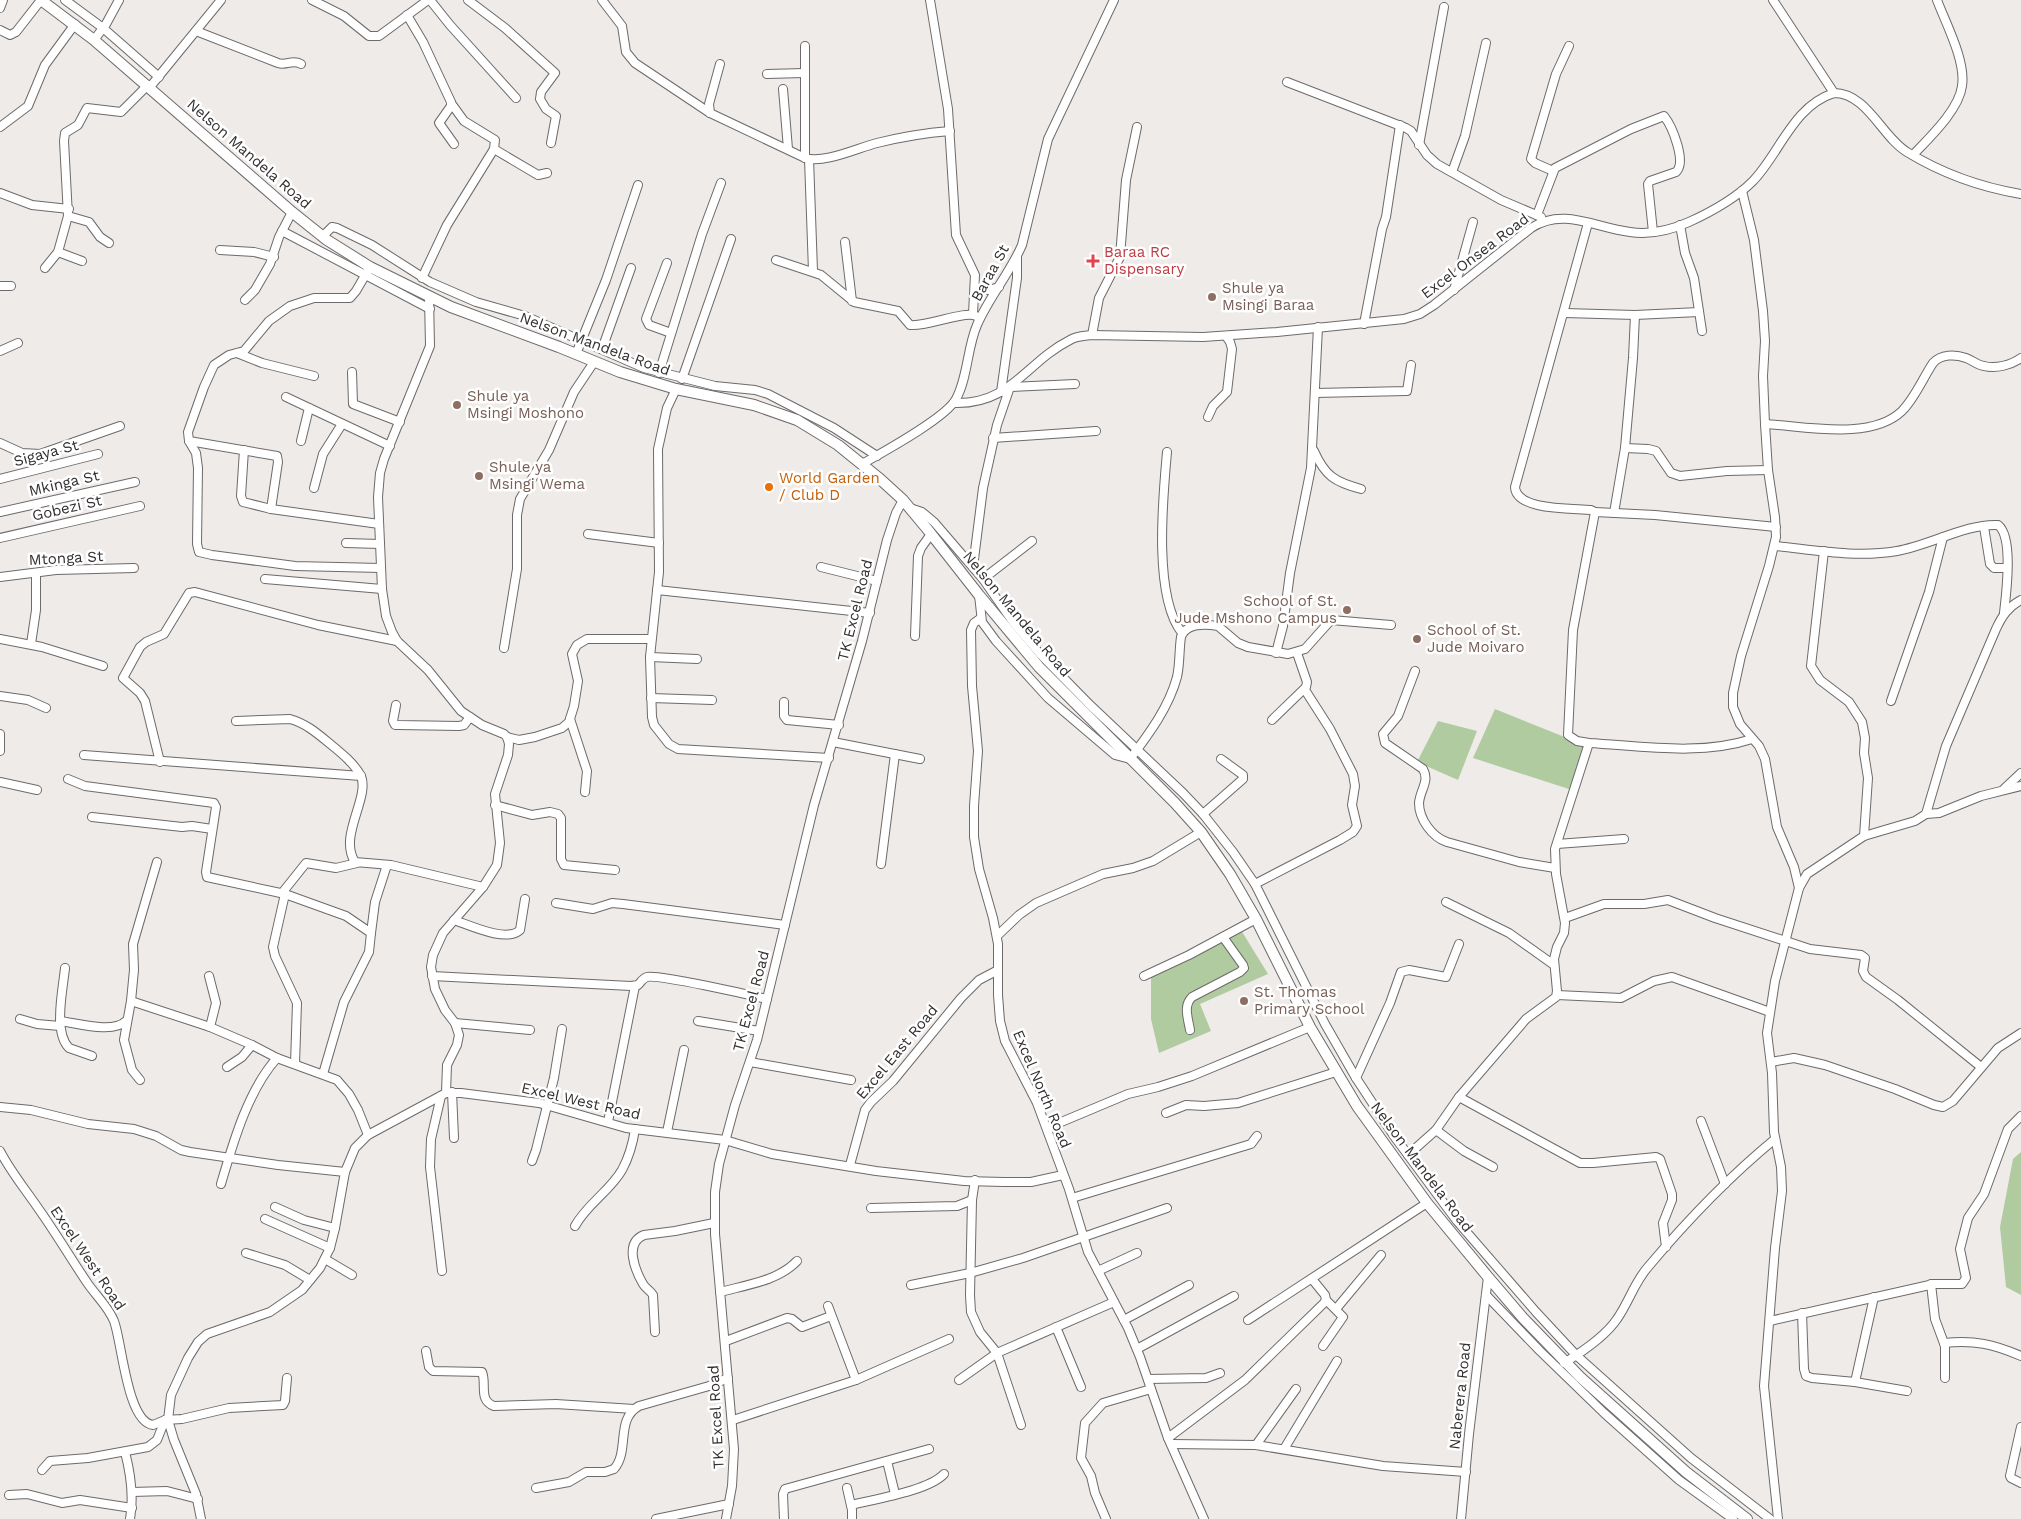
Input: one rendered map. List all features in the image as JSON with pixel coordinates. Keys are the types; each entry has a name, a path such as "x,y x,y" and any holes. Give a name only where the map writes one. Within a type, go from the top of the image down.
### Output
{"main road":[{"name":"Nelson Mandela Road","path":"41,0 75,24 149,86 292,212 323,236 370,267 429,297 629,375 676,389 732,400 776,412 815,430 838,445 907,504 978,595 1039,668 1201,832 1226,867 1256,919 1310,1027 1376,1135 1427,1203 1488,1277 1564,1362 1686,1472 1747,1519"}],"street":[{"path":"0,8 3,0"},
{"path":"0,30 10,35 16,32 41,0"},
{"path":"57,11 64,0 103,28 159,77"},
{"path":"94,40 119,0"},
{"path":"45,268 58,252 68,213 65,133 78,125 87,108 120,112 159,77 222,0"},
{"path":"312,0 344,16 371,37 379,36 429,0 516,98"},
{"path":"468,0 512,34 555,73 541,92 540,98 546,109 556,116 551,143"},
{"path":"602,0 622,26 626,52 635,63 710,113 807,158 822,159 869,145 915,135 950,131"},
{"path":"776,260 813,271 826,279 852,301 898,311 908,324 913,326 976,316 975,271 957,240 955,229 950,131 930,0"},
{"name":"Baraa St","path":"954,403 959,392 974,332 976,316 999,287 1022,244 1048,139 1114,0"},
{"path":"1773,0 1834,93 1848,97 1866,109 1892,140 1913,155 1976,185 2021,194"},
{"path":"1913,155 1951,110 1960,94 1962,85 1962,75 1957,56 1938,0"},
{"path":"1419,145 1444,7"},
{"path":"407,15 423,42 451,104 464,121 495,140 494,150 447,225 422,278"},
{"path":"0,127 28,106 43,70 75,24"},
{"path":"196,31 278,63 283,64 295,61 301,64"},
{"path":"1452,172 1466,136 1486,43"},
{"path":"805,46 807,158 813,271"},
{"path":"1553,171 1535,163 1532,158 1556,74 1569,46"},
{"path":"710,113 710,101 720,64"},
{"path":"767,74 804,73"},
{"path":"1286,82 1400,125 1411,132 1419,145 1432,159 1452,172 1501,200 1549,219"},
{"path":"783,89 788,150"},
{"name":"Excel Onsea Road","path":"954,403 980,400 1002,392 1068,340 1092,335 1226,336 1364,324 1414,316 1426,311 1454,290 1531,228 1549,219 1561,218 1632,232 1653,232 1680,226 1742,191 1754,180 1803,114 1821,99 1834,93"},
{"path":"451,104 439,123 454,144"},
{"path":"1537,215 1553,171 1558,166 1631,129 1664,116 1678,148 1681,163 1676,172 1648,184 1653,232"},
{"path":"1364,324 1382,229 1386,217 1400,125"},
{"path":"1092,335 1099,298 1120,258 1126,180 1138,127"},
{"path":"494,150 538,175 543,176 547,173"},
{"path":"659,373 670,333 721,183"},
{"path":"576,354 583,340 638,185"},
{"path":"1742,191 1754,240 1763,311 1765,341 1763,376 1764,424 1776,527 1774,546 1741,656 1733,693 1733,708 1737,719 1762,750 1777,827 1794,867 1799,888"},
{"path":"0,194 32,206 68,213 88,222 95,228 100,237 109,244"},
{"path":"245,300 255,290 274,256 282,231 292,212"},
{"path":"1454,290 1473,222"},
{"path":"1588,223 1515,491 1520,498 1532,504 1591,510 1594,512 1673,516 1776,527"},
{"path":"1680,226 1685,252 1694,278 1702,332"},
{"path":"323,236 332,228 337,228 372,245 422,278 468,298 525,316 659,373 715,386 755,390 768,394 834,428 877,456"},
{"path":"282,231 364,276 430,309"},
{"path":"682,379 731,239"},
{"path":"844,242 852,301"},
{"path":"220,250 254,252 274,256"},
{"path":"58,252 82,261"},
{"path":"1002,392 1017,278 1016,257"},
{"path":"667,263 646,322 648,325 670,333"},
{"path":"370,267 350,298 314,298 283,310 269,321 244,351 223,358 214,365 189,428 189,441 196,453 198,468 197,544 199,552 295,566 381,568"},
{"path":"602,349 631,268"},
{"path":"0,286 12,286"},
{"path":"975,288 989,290 999,287"},
{"path":"429,297 430,346 379,478 382,589 386,616 396,641 423,665 461,711 482,725 507,737 519,740 562,728 570,719 578,681 572,654 579,642 586,639 651,639"},
{"path":"1564,313 1634,315 1699,312"},
{"path":"1614,513 1624,448 1633,358 1634,315"},
{"path":"1276,653 1283,626 1290,573 1308,488 1313,449 1318,328"},
{"path":"1208,417 1213,406 1228,392 1232,349 1226,336"},
{"path":"0,352 18,343"},
{"path":"237,354 262,363 314,376"},
{"path":"1764,424 1848,429 1873,426 1889,420 1902,410 1934,363 1940,358 1960,357 1989,367 2007,365 2021,358"},
{"path":"504,648 517,568 516,515 520,499 549,450 574,392 594,362"},
{"path":"1315,393 1404,392 1408,388 1410,365"},
{"path":"352,372 353,404 400,422"},
{"path":"973,568 980,505 994,438 1010,387 1074,384"},
{"path":"676,389 667,408 658,449 658,590 650,657 654,725 669,744 678,749 829,758"},
{"path":"286,397 390,446"},
{"path":"862,464 945,412 954,403"},
{"path":"301,441 309,408"},
{"path":"314,488 323,454 342,424"},
{"path":"0,443 22,452 40,454 120,426"},
{"path":"994,438 1096,431"},
{"path":"189,441 274,455 278,458 271,509"},
{"path":"1624,448 1656,451 1672,473 1680,476 1727,470 1768,470"},
{"path":"1313,449 1330,477 1337,482 1361,489"},
{"path":"244,450 242,501 271,509 379,524"},
{"path":"978,595 980,618 996,641 1058,708 1115,754 1130,758 1150,732 1168,700 1177,677 1182,633 1173,615 1162,561 1161,533 1167,452"},
{"name":"Sigaya St","path":"0,479 98,454"},
{"name":"Mkinga St","path":"0,512 135,482"},
{"path":"907,504 922,512 934,522 973,568 1013,622 1040,654 1203,814 1244,867 1325,1024 1356,1078 1394,1136 1457,1221 1576,1356 1680,1449 1770,1519"},
{"name":"TK Excel Road","path":"726,1519 734,1466 733,1420 714,1223 715,1192 725,1140 760,1031 814,806 870,613 892,524 907,504"},
{"name":"Gobezi St","path":"0,538 140,506"},
{"path":"1594,512 1573,630 1567,731 1571,738 1589,743 1692,748 1723,747 1752,739"},
{"path":"1774,546 1824,552 1885,553 1915,547 1943,537 1984,527 1995,525 2002,529 2007,568 2004,613 1946,746 1926,814"},
{"path":"1984,527 1990,564 1994,568 2007,568"},
{"path":"588,534 659,543"},
{"path":"915,636 918,556 931,534"},
{"path":"1891,701 1931,585 1943,537"},
{"path":"982,580 1032,541"},
{"path":"346,543 380,544"},
{"path":"1824,552 1811,666 1820,680 1845,698 1853,707 1864,728 1864,753 1868,778 1864,836"},
{"path":"821,567 877,580"},
{"name":"Mtonga St","path":"0,578 36,573 134,568"},
{"path":"31,644 36,610 36,573"},
{"path":"265,579 382,589"},
{"path":"658,590 870,613"},
{"path":"160,762 145,701 124,678 140,647 146,642 164,634 187,595 191,592 318,625 396,641"},
{"path":"2004,613 2021,600"},
{"name":"Excel North Road","path":"980,618 974,623 971,630 972,686 978,751 974,837 979,869 997,936 1000,1021 1005,1041 1030,1089 1047,1128 1072,1198 1083,1239 1137,1349 1170,1441 1204,1519"},
{"path":"1182,633 1190,627 1218,626 1238,643 1248,647 1276,653 1297,653 1308,646 1331,620 1391,626"},
{"path":"0,639 31,644 103,666"},
{"path":"1272,720 1304,690 1307,682 1297,653"},
{"path":"650,657 697,659"},
{"path":"1415,671 1398,716 1383,734 1383,739 1385,744 1425,772 1426,779 1419,801 1425,822 1438,838 1447,842 1519,862 1555,868"},
{"path":"1254,884 1340,840 1353,832 1357,826 1352,805 1355,786 1353,774 1327,723 1304,690"},
{"path":"0,696 28,700 46,708"},
{"path":"651,698 712,700"},
{"path":"784,702 784,716 787,720 839,725"},
{"path":"396,705 393,721 395,725 458,726 464,725 470,717"},
{"path":"236,721 290,719 297,721 310,728 344,754 360,776 362,792 352,825 353,859 357,863"},
{"path":"570,719 587,771 585,792"},
{"path":"0,734 0,751"},
{"path":"454,1138 446,1094 447,1065 459,1038 455,1023 445,1010 435,989 431,967 436,946 443,933 483,887 498,859 500,843 495,805 496,790 509,749 507,737"},
{"path":"833,742 920,759"},
{"path":"1408,1155 1436,1130 1459,1097 1526,1018 1553,1001 1557,994 1554,965 1555,954 1565,928 1565,918 1554,855 1589,743"},
{"path":"881,864 895,754"},
{"path":"84,756 360,776"},
{"path":"1203,814 1243,779 1243,775 1221,759"},
{"path":"2002,790 2021,773"},
{"path":"68,779 85,786 212,802 216,808 206,872 207,877 283,894 349,917 371,933"},
{"path":"0,782 37,790"},
{"path":"1778,1519 1764,1386 1775,1248 1782,1191 1782,1167 1775,1139 1771,1062 1767,1033 1775,981 1799,888 1807,874 1864,836 1915,821 1926,814 1945,811 1981,796 2021,786"},
{"path":"495,805 532,815 558,814 561,818 560,859 564,865 615,870"},
{"path":"92,817 212,829"},
{"path":"997,936 1019,915 1036,903 1103,874 1153,862 1201,832"},
{"path":"1557,844 1624,840"},
{"path":"140,1080 132,1070 124,1047 126,1021 131,1001 134,970 133,944 157,862"},
{"path":"295,1064 297,1004 275,956 274,946 283,894 306,863 336,868 357,863 387,865 483,887"},
{"path":"323,1074 344,1002 368,952 375,902 387,865"},
{"path":"454,920 490,932 513,934 520,930 525,899"},
{"path":"1565,918 1604,904 1644,904 1668,900 1810,950 1864,956 1866,977 1982,1067"},
{"path":"1446,902 1500,928 1554,965"},
{"path":"556,903 593,909 612,903 623,904 785,925"},
{"path":"1144,976 1256,919"},
{"path":"1190,1030 1186,1010 1188,1001 1244,968 1223,937"},
{"path":"1356,1078 1387,1010 1401,972 1409,970 1446,977 1458,944"},
{"path":"65,968 60,1023 67,1046 92,1056"},
{"name":"Excel East Road","path":"850,1166 865,1110 871,1102 893,1081 961,998 979,980 998,970"},
{"path":"209,976 216,1003 210,1027"},
{"path":"432,976 635,986"},
{"path":"1557,994 1621,998 1654,981 1672,977 1770,1012"},
{"path":"608,1122 635,986 644,978 672,980 767,999"},
{"path":"131,1001 210,1027 252,1044 277,1058 337,1080 349,1094 368,1135"},
{"path":"20,1019 37,1024 60,1023 102,1028 118,1027 126,1021"},
{"path":"698,1021 760,1031"},
{"path":"455,1023 530,1030"},
{"path":"1047,1128 1128,1094 1192,1076 1310,1027"},
{"path":"532,1161 548,1105 562,1029"},
{"path":"1771,1062 1794,1058 1825,1065 1944,1107 1953,1101 2004,1043 2021,1033"},
{"path":"227,1067 242,1057 252,1044"},
{"path":"667,1132 684,1050"},
{"path":"221,1184 242,1121 254,1094 265,1073 277,1058"},
{"path":"750,1062 852,1080"},
{"path":"1166,1113 1186,1105 1204,1106 1238,1103 1336,1072"},
{"path":"42,1470 50,1461 88,1458 151,1446 157,1440 166,1420 176,1382 188,1358 202,1338 214,1331 270,1312 302,1290 325,1259 336,1228 345,1172 355,1148 368,1135 446,1094"},
{"path":"442,1271 430,1179 430,1157 431,1139 446,1094"},
{"name":"Excel West Road","path":"446,1094 548,1105 635,1129 725,1140"},
{"path":"1459,1097 1580,1163 1592,1164 1660,1158 1672,1194 1672,1200 1663,1223 1666,1247"},
{"path":"0,1107 31,1110 45,1115 88,1124 125,1127 156,1136 181,1150 257,1162 345,1172"},
{"path":"1770,1321 1931,1284 1946,1282 1959,1285 1965,1281 1960,1249 1968,1218 1984,1194 2008,1129 2021,1116"},
{"path":"1701,1121 1725,1184"},
{"path":"575,1226 583,1214 622,1170 635,1129"},
{"path":"1436,1130 1464,1151 1493,1167"},
{"path":"1072,1198 1251,1144 1257,1136"},
{"path":"1564,1362 1576,1356 1612,1327 1637,1281 1666,1247 1725,1184 1775,1139"},
{"path":"725,1140 772,1154 876,1171 958,1180 1020,1182 1063,1175"},
{"name":"Excel West Road","path":"0,1151 10,1170 38,1206 71,1260 112,1316 129,1388 142,1418 150,1425 166,1420"},
{"path":"975,1180 972,1200 970,1272 972,1317 980,1332 997,1353 1021,1425"},
{"path":"871,1208 957,1206 972,1200"},
{"path":"1248,1320 1427,1203"},
{"path":"275,1207 304,1220 336,1228"},
{"path":"911,1285 1023,1258 1083,1239 1167,1208"},
{"path":"265,1219 330,1248"},
{"path":"655,1332 653,1295 651,1290 643,1284 632,1260 634,1245 644,1235 714,1223"},
{"path":"246,1253 285,1266 310,1280"},
{"path":"1098,1271 1137,1253"},
{"path":"1336,1308 1381,1255"},
{"path":"325,1259 352,1276"},
{"path":"720,1292 771,1278 782,1273 797,1261"},
{"name":"Naberera Road","path":"1461,1519 1488,1277"},
{"path":"1312,1278 1325,1295 1326,1300 1343,1317 1323,1346"},
{"path":"1931,1284 1935,1319 1944,1342 1945,1378"},
{"path":"1124,1320 1189,1285"},
{"path":"1486,1294 1540,1352 1604,1413 1679,1480 1733,1519"},
{"path":"1137,1349 1234,1296"},
{"path":"1854,1382 1874,1297"},
{"path":"1170,1441 1245,1380 1326,1300"},
{"path":"959,1380 997,1353 1114,1302"},
{"path":"828,1306 856,1380"},
{"path":"1802,1313 1805,1374 1812,1378 1907,1390"},
{"path":"726,1341 787,1318 792,1319 799,1326 803,1327 832,1316"},
{"path":"1056,1327 1081,1387"},
{"path":"733,1420 856,1380 949,1339"},
{"path":"1944,1342 1965,1341 1993,1344 2021,1356"},
{"path":"426,1351 429,1367 433,1370 482,1372 486,1401 494,1406 556,1404 634,1409"},
{"path":"1284,1449 1337,1361"},
{"path":"1148,1379 1206,1378 1220,1373"},
{"path":"166,1420 182,1419 229,1408 283,1405 285,1401 286,1378"},
{"path":"536,1488 569,1482 586,1472 605,1472 614,1469 620,1458 625,1426 634,1409 709,1386 728,1378"},
{"path":"1106,1519 1095,1494 1091,1476 1081,1458 1085,1423 1103,1403 1151,1389"},
{"path":"1256,1445 1296,1389"},
{"path":"166,1420 191,1478 198,1499 201,1519"},
{"path":"2021,1427 2010,1476 2021,1483"},
{"path":"1170,1441 1256,1445 1384,1466 1466,1472"},
{"path":"784,1519 783,1494 785,1489 929,1449"},
{"path":"125,1452 132,1492 130,1519"},
{"path":"887,1461 896,1494"},
{"path":"852,1505 930,1483 944,1474"},
{"path":"847,1488 852,1505 852,1519"},
{"path":"132,1492 168,1491 198,1499"},
{"path":"9,1495 25,1494 62,1503 78,1500 132,1508"},
{"path":"656,1519 729,1504"}],"green space":[{"path":"1495,709 1587,746 1575,791 1473,758"},
{"path":"1438,721 1477,731 1458,780 1417,762"},
{"path":"1241,930 1268,974 1200,1004 1211,1031 1159,1053 1151,1019 1151,977"},
{"path":"2021,1152 2021,1295 2006,1287 2000,1227 2013,1159"}],"place":[{"name":"Baraa RC Dispensary","path":"1093,261"},
{"name":"Shule ya Msingi Baraa","path":"1212,297"},
{"name":"Shule ya Msingi Moshono","path":"457,405"},
{"name":"Shule ya Msingi Wema","path":"479,476"},
{"name":"World Garden / Club D","path":"769,487"},
{"name":"School of St. Jude Mshono Campus","path":"1347,610"},
{"name":"School of St. Jude Moivaro","path":"1417,639"},
{"name":"St. Thomas Primary School","path":"1244,1001"}]}
